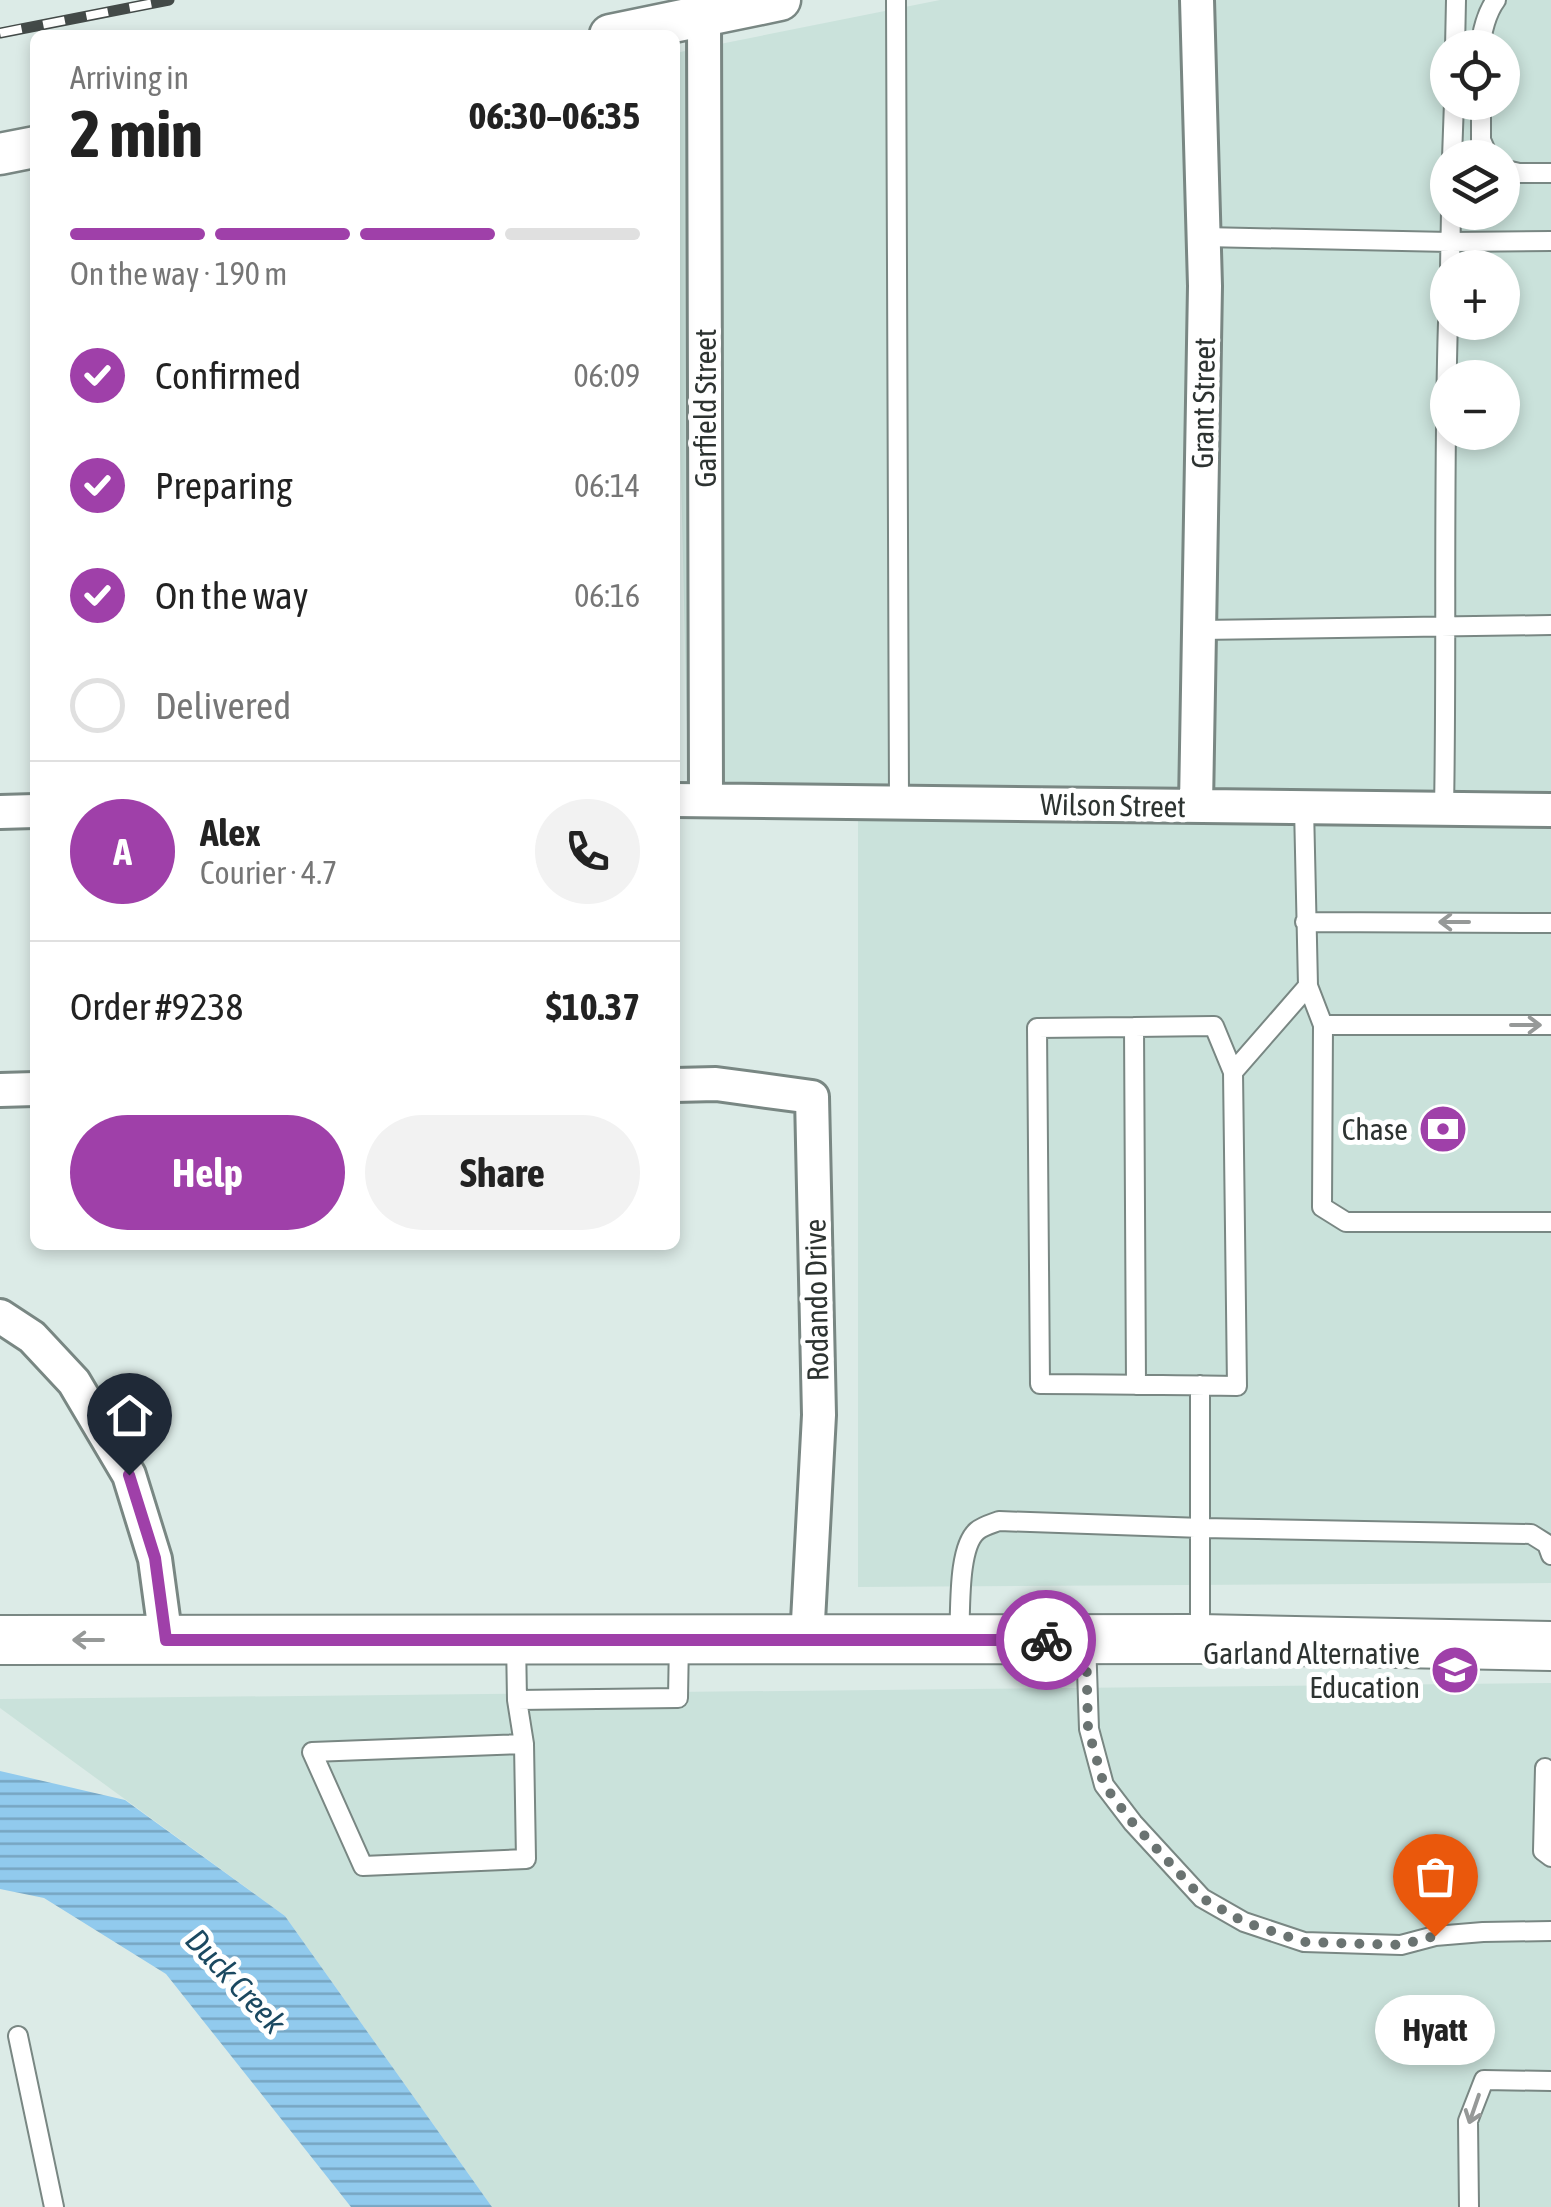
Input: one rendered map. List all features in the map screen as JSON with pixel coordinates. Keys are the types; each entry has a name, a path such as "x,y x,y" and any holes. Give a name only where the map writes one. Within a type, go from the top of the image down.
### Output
{"main road":[{"path":"14,1640 1200,1639 1551,1646"}],"street":[{"path":"635,30 780,0"},
{"name":"Grant Street","path":"1196,806 1206,286 1197,0"},
{"name":"Garfield Street","path":"691,799 704,16"},
{"path":"0,154 30,148"},
{"name":"Wilson Street","path":"691,799 1551,810"},
{"path":"0,812 30,811"},
{"name":"Rodando Drive","path":"680,1084 716,1084 812,1097 819,1414 807,1640"},
{"path":"0,1090 30,1090"},
{"path":"0,1316 32,1337 74,1382 129,1475 155,1558 166,1640"}],"lane":[{"path":"896,0 899,802"},
{"path":"1455,30 1456,0"},
{"path":"1485,30 1496,0"},
{"path":"1520,173 1551,173"},
{"path":"1450,230 1450,250"},
{"path":"1204,237 1551,241"},
{"path":"1444,808 1447,340"},
{"path":"1199,630 1551,626"},
{"path":"1304,807 1308,986 1323,1025 1322,1206 1346,1222 1551,1222"},
{"path":"1306,922 1551,923"},
{"path":"1233,1072 1308,986"},
{"path":"1323,1025 1551,1025"},
{"path":"1214,1026 1233,1072 1237,1386 1040,1384 1037,1028 1134,1027 1214,1026"},
{"path":"1134,1027 1136,1385"},
{"path":"1200,1386 1200,1639"},
{"path":"959,1640 968,1541 979,1529 998,1521 1531,1534 1548,1544 1551,1555"},
{"path":"1551,1626 1551,1646"},
{"path":"516,1640 517,1700 524,1744 526,1858 363,1866 312,1752 524,1744"},
{"path":"517,1700 678,1698 679,1640"},
{"path":"1086,1640 1088,1729 1104,1785 1132,1822 1202,1898 1244,1922 1304,1942 1401,1945 1435,1936 1551,1931"},
{"path":"1545,1768 1543,1851 1551,1857"},
{"path":"18,2036 54,2207"},
{"path":"1469,2207 1468,2121 1484,2080 1551,2081"}],"shaded area":[{"path":"940,0 1551,0 1551,1583 858,1587 858,820 689,815 680,431 680,52"},
{"path":"1551,1683 1551,2207 492,2207 285,1916 0,1708 0,1699"}],"water":[{"name":"Duck Creek","path":"0,1771 125,1800 285,1916 492,2207 351,2207 166,1974 44,1898 0,1889"}],"railway":[{"path":"0,33 169,0"}],"way so far":[{"path":"1046,1640 1086,1640 1088,1729 1104,1785 1132,1822 1202,1898 1244,1922 1304,1942 1401,1945 1435,1936"}],"place":[{"name":"Chase","path":"1443,1129"},
{"name":"Garland Alternative Education","path":"1455,1670"},
{"name":"Hyatt","path":"1435,1936"}],"route":[{"path":"129,1475 155,1558 166,1640 1046,1640"}]}
